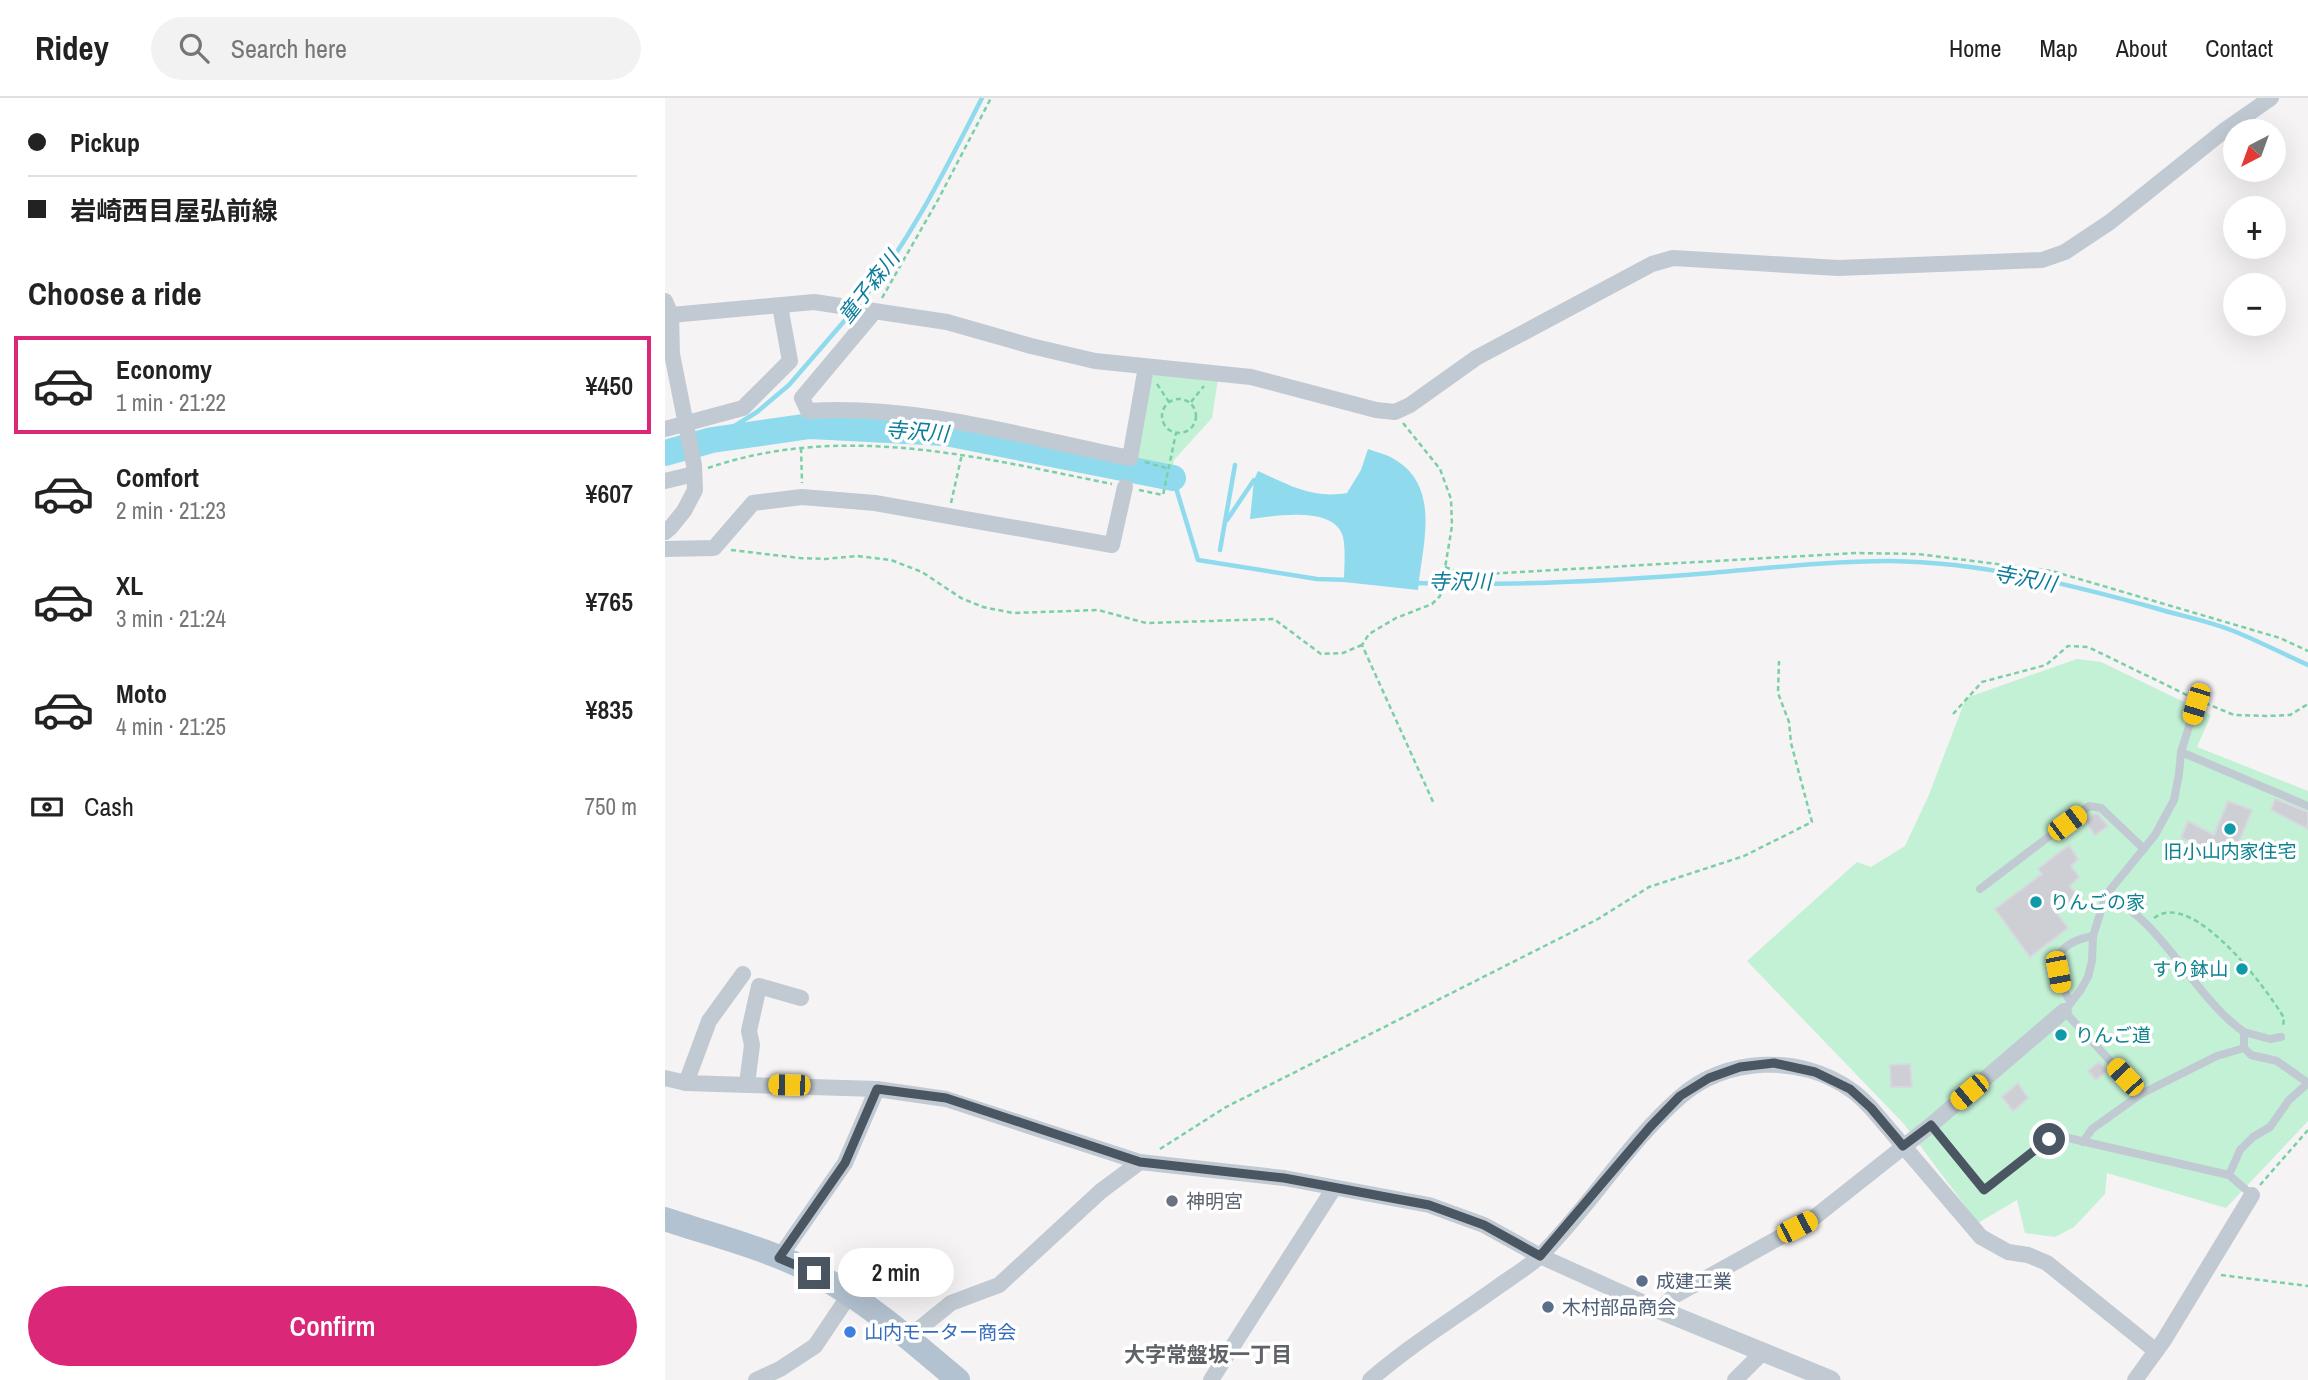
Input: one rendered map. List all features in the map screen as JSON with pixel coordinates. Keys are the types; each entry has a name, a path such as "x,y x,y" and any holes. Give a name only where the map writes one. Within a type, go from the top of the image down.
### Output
{"main road":[{"path":"665,1219 779,1258 814,1273 850,1294 958,1380"}],"street":[{"path":"665,531 684,510 695,490 694,470 672,354 668,308 780,306 814,302 947,322 1095,361 1251,377 1376,410 1395,412 1410,405 1476,358 1652,264 1673,258 1838,268 2004,263 2042,260 2065,252 2110,222 2225,130 2271,98"},
{"path":"665,429 686,429 743,408 790,361 780,306"},
{"path":"870,311 802,398 808,411 845,408 944,420 1131,458 1146,367"},
{"path":"665,481 694,470"},
{"path":"665,549 714,548 753,503 803,497 875,503 1112,545 1125,487"},
{"path":"686,1083 709,1021 743,974"},
{"path":"747,1084 752,1045 749,1031 759,986 801,998"},
{"path":"1660,1310 1674,1296 1811,1220 1931,1125 2067,1007"},
{"path":"1370,1380 1394,1359 1540,1256 1650,1127 1680,1096 1709,1078 1740,1067 1774,1063 1815,1072 1850,1089 1871,1108 1980,1237 2008,1252 2028,1255 2047,1263 2157,1351"},
{"path":"665,1078 686,1083 877,1089 946,1098 1140,1162 1284,1178 1429,1205 1484,1225 1540,1256 1660,1310 1831,1380"},
{"path":"779,1258 845,1163 877,1089"},
{"path":"908,1338 951,1303 999,1285 1101,1191 1140,1162"},
{"path":"1211,1380 1334,1188"},
{"path":"2135,1380 2157,1351 2252,1195"},
{"path":"756,1380 781,1370 815,1346 850,1294"},
{"path":"1735,1380 1764,1351"}],"lane":[{"path":"2067,1007 2088,976 2092,961 2093,936 2106,895 2155,835 2174,800 2181,752 2198,703"},
{"path":"2181,752 2308,806"},
{"path":"1980,889 2089,806 2101,808 2144,849"},
{"path":"2106,895 2122,902 2146,924 2222,1014 2244,1032 2270,1038 2281,1037"},
{"path":"2093,936 2068,943 2061,950 2058,972 2067,1007 2141,1094"},
{"path":"2229,1175 2240,1150 2253,1137 2270,1127 2289,1100 2308,1084 2277,1061 2252,1055 2244,1048 2244,1032"},
{"path":"2083,1142 2092,1129 2141,1094 2217,1056 2244,1048"},
{"path":"1931,1125 1984,1190 2049,1139 2064,1138 2229,1175 2252,1195"}],"path":[{"path":"870,311 939,198 991,98"},
{"path":"1180,398 1191,402 1197,417 1187,431 1176,433 1166,427 1162,417 1169,401 1180,398"},
{"path":"714,548 800,558 857,556 891,560 922,572 961,598 983,607 1013,613 1098,610 1146,623 1274,619 1321,654 1343,653 1362,645 1369,634 1396,618 1432,604 1440,596 1453,526 1451,499 1440,469 1395,412"},
{"path":"694,470 735,458 801,447 906,447 962,454 1163,495 1176,433"},
{"path":"801,447 803,497"},
{"path":"949,516 962,454"},
{"path":"1131,458 1169,469"},
{"path":"1445,567 1467,575 1856,552 1918,554 2052,571 2280,638 2308,651"},
{"path":"1362,645 1434,804"},
{"path":"1953,714 1982,682 2046,665 2068,646 2088,648 2188,695"},
{"path":"1140,1162 1226,1107 1598,919 1649,887 1744,856 1812,822 1791,743 1789,722 1778,693 1779,661"},
{"path":"2198,703 2234,715 2267,716 2290,715 2308,704"},
{"path":"2146,924 2167,911 2181,914 2215,934 2253,972 2274,1001 2284,1017 2281,1037"},
{"path":"2252,1195 2308,1130"},
{"path":"2206,1272 2308,1286"}],"green space":[{"path":"1157,371 1218,379 1212,418 1174,460 1173,466 1137,458 1150,378"},
{"path":"2077,659 2101,662 2211,715 2197,747 2308,791 2308,1121 2226,1208 2107,1173 2105,1194 2074,1227 2055,1237 2025,1233 2017,1200 1978,1223 1904,1124 1747,961 1857,862 1871,867 1905,846 1928,797 1966,698"}],"water":[{"path":"1368,449 1394,459 1409,471 1419,485 1424,501 1425,536 1418,590 1344,582 1343,537 1338,527 1328,520 1302,515 1250,519 1254,480 1258,471 1312,492 1347,493 1361,470"}],"building":[{"path":"2275,799 2308,812 2308,829 2271,810"},
{"name":"旧小山内家住宅","path":"2228,801 2252,810 2232,859 2181,838 2188,821 2214,835"},
{"path":"2098,814 2108,826 2095,835 2085,821"},
{"name":"りんごの家","path":"2069,845 2078,859 2071,866 2079,877 2070,886 2077,896 2056,912 2068,928 2030,957 1995,909 2042,874 2038,869"},
{"path":"2099,1062 2107,1071 2096,1080 2088,1071"},
{"path":"1910,1064 1912,1087 1891,1087 1890,1065"},
{"path":"2018,1083 2028,1098 2013,1111 2002,1097"}],"waterway":[{"name":"童子森川","path":"859,304 911,231 982,98"},
{"name":"童子森川","path":"712,440 757,412 789,385 853,311"},
{"name":"寺沢川","path":"665,453 712,440 810,426 946,433 1173,478"},
{"path":"1220,550 1235,465"},
{"name":"寺沢川","path":"1173,478 1198,560 1317,579 1350,580"},
{"path":"1227,520 1254,480"},
{"name":"寺沢川","path":"1415,583 1489,584 1600,580 1868,561 1957,565 2057,583 2206,622 2236,632 2308,665"}],"place":[{"name":"旧小山内家住宅","path":"2230,829"},
{"name":"りんごの家","path":"2036,902"},
{"name":"すり鉢山","path":"2242,969"},
{"name":"りんご道","path":"2061,1035"},
{"name":"神明宮","path":"1172,1201"},
{"name":"成建工業","path":"1642,1281"},
{"name":"木村部品商会","path":"1548,1307"},
{"name":"山内モーター商会","path":"850,1332"}],"district":[{"name":"大字常盤坂一丁目","path":"1208,1355"}],"route":[{"path":"814,1273 779,1258 845,1163 877,1089 946,1098 1140,1162 1284,1178 1429,1205 1484,1225 1540,1256 1650,1127 1680,1096 1709,1078 1740,1067 1774,1063 1815,1072 1850,1089 1871,1108 1903,1146 1931,1125 1984,1190 2049,1139"}]}
